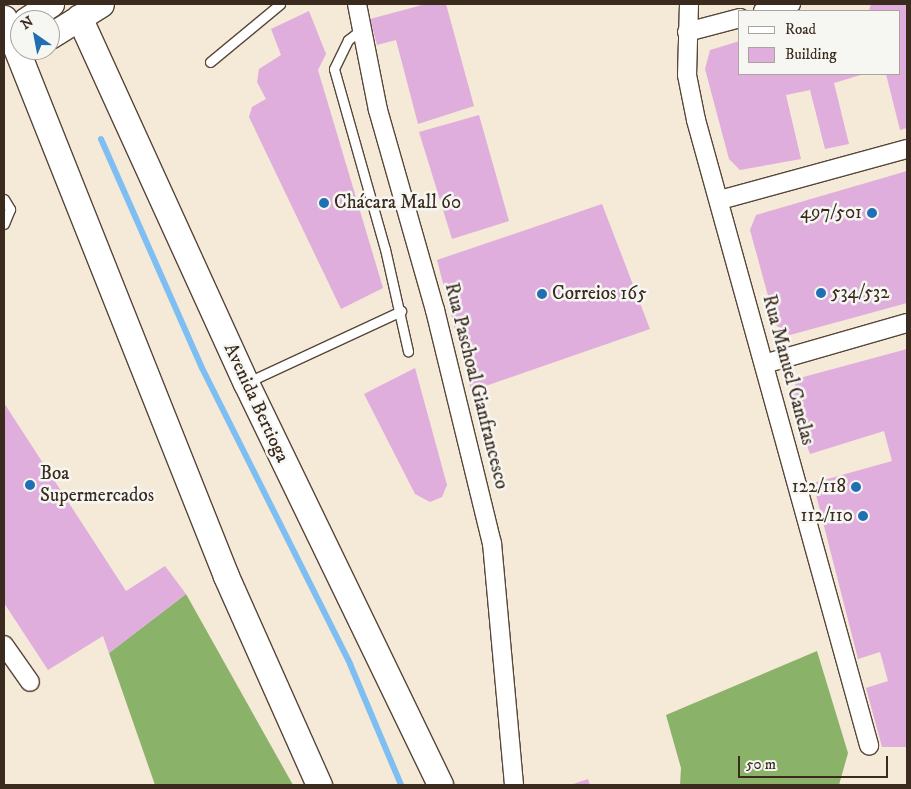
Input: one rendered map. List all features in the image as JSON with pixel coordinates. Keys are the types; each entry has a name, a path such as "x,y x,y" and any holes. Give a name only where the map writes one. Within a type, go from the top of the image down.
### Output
{"street":[{"path":"60,29 101,4"},
{"name":"Rua Paschoal Gianfrancesco","path":"357,4 378,110 436,310 492,543 514,785"},
{"name":"Rua Manuel Canelas","path":"689,4 687,75 869,745"},
{"path":"767,10 791,4"},
{"name":"Avenida Bertioga","path":"79,17 246,383 440,785"},
{"path":"687,32 738,19"},
{"path":"18,60 226,576 319,785"},
{"path":"720,200 907,149"},
{"path":"764,364 907,323"},
{"path":"4,645 30,682"}],"lane":[{"path":"210,62 280,4"},
{"path":"362,29 348,40 334,69 401,311 408,351"},
{"path":"4,199 10,210 4,224"},
{"path":"246,383 401,311"}],"green space":[{"path":"186,594 293,785 155,785 109,653"},
{"path":"817,651 848,753 839,785 680,785 681,768 666,715"}],"building":[{"path":"426,4 446,4 474,106 418,124 396,40 377,45 370,19"},
{"path":"871,4 907,4 907,128 900,130 886,75 901,75 901,10 869,10"},
{"name":"Chácara Mall 60","path":"309,11 326,54 318,70 383,288 341,309 249,117 252,107 266,99 257,82 259,69 281,55 271,29"},
{"path":"738,42 738,75 861,75 834,83 849,144 825,149 810,90 786,95 801,159 740,170 729,159 705,69 710,50"},
{"path":"479,115 509,221 452,239 419,132"},
{"path":"907,171 907,303 790,335 776,325 750,230 756,215"},
{"name":"Correios 165","path":"602,204 650,329 471,391 437,260"},
{"path":"907,349 907,747 882,747 866,688 888,681 880,652 858,659 813,483 892,461 884,431 810,454 792,404 796,379"},
{"path":"415,368 447,485 442,497 430,502 415,494 364,394"},
{"name":"Boa Supermercados","path":"4,403 126,591 165,566 186,594 109,653 103,636 48,670 4,603"},
{"path":"588,779 590,785 570,785"}],"waterway":[{"path":"101,139 202,368 350,664 401,785"}],"place":[{"name":"Chácara Mall 60","path":"324,203"},
{"name":"497/501","path":"872,213"},
{"name":"534/532","path":"821,293"},
{"name":"Correios 165","path":"542,294"},
{"name":"Boa Supermercados","path":"30,485"},
{"name":"122/118","path":"856,487"},
{"name":"112/110","path":"863,516"}]}
